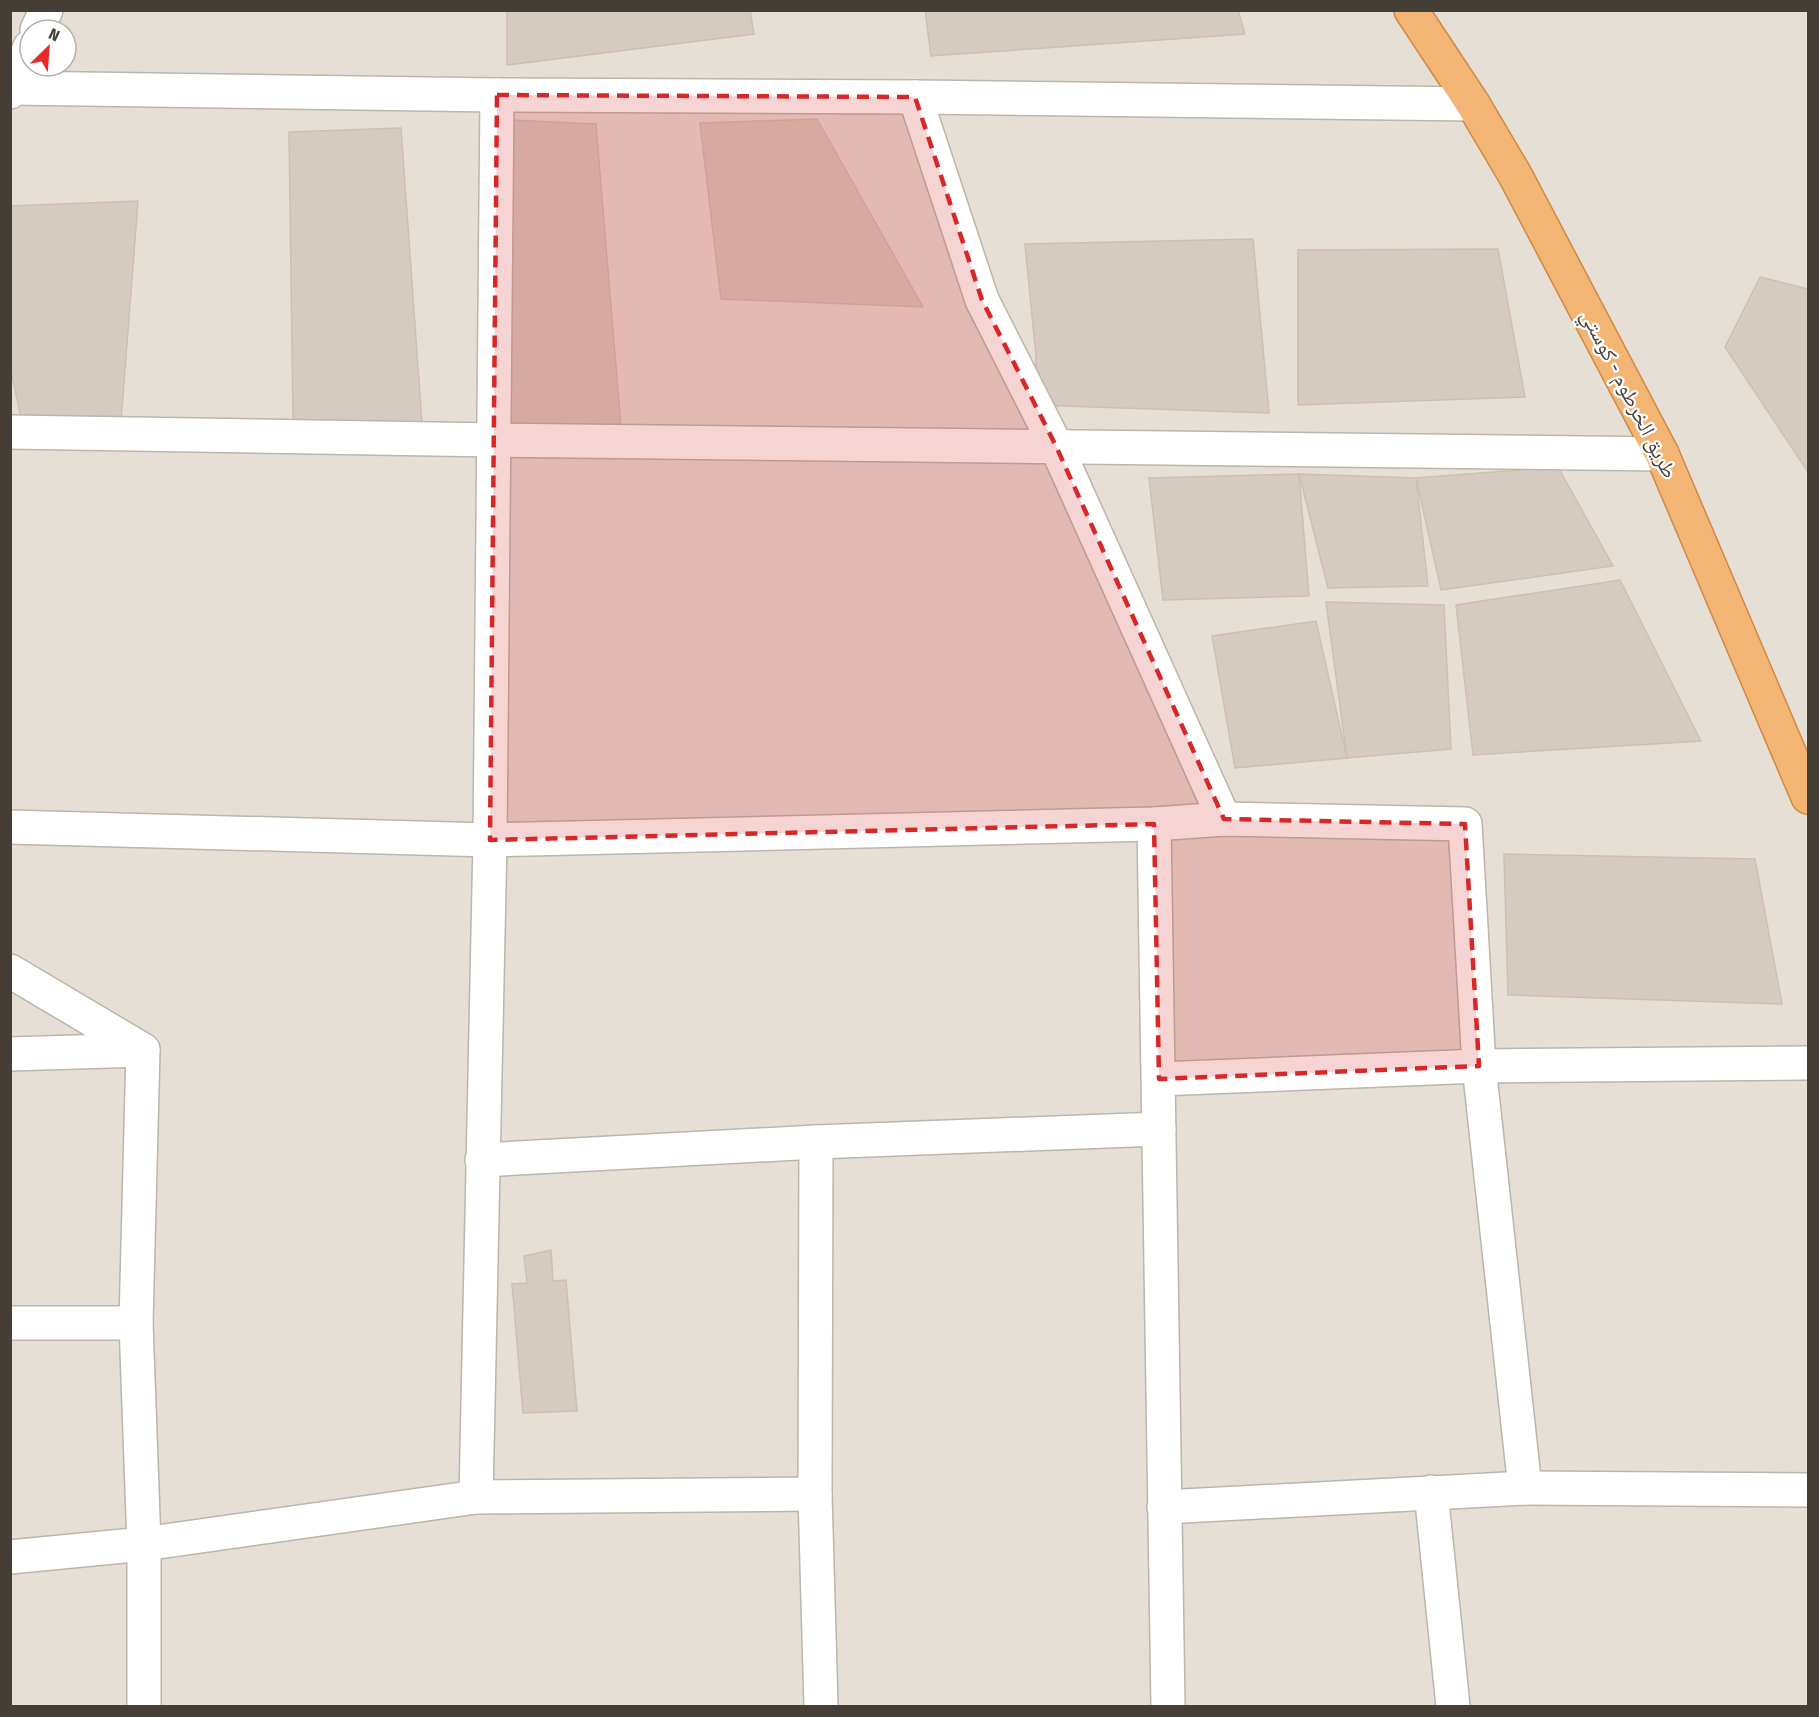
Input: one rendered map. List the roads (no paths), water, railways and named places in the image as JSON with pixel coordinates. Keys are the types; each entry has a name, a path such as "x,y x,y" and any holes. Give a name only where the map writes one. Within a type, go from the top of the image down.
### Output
{"highway":[{"name":"طريق الخرطوم - كوستي","path":"1411,10 1473,104 1515,174 1662,454 1809,797"}],"street":[{"path":"18,76 12,90 1473,104"},
{"path":"476,1497 490,840 497,95"},
{"path":"915,97 982,300 1056,446 1224,819"},
{"path":"10,432 1662,454"},
{"path":"10,827 490,840 1154,824 1224,819 1465,824 1479,1066 1525,1488"},
{"path":"1154,824 1168,1707"},
{"path":"10,971 143,1050"},
{"path":"10,1054 143,1050"},
{"path":"143,1050 136,1323 144,1544 144,1707"},
{"path":"1159,1079 1479,1066 1809,1063"},
{"path":"482,1160 816,1142 1159,1129"},
{"path":"816,1142 815,1494 821,1707"},
{"path":"10,1323 136,1323"},
{"path":"1164,1507 1525,1488 1809,1490"},
{"path":"1431,1492 1453,1707"},
{"path":"10,1557 144,1544 476,1497 815,1494"}]}
